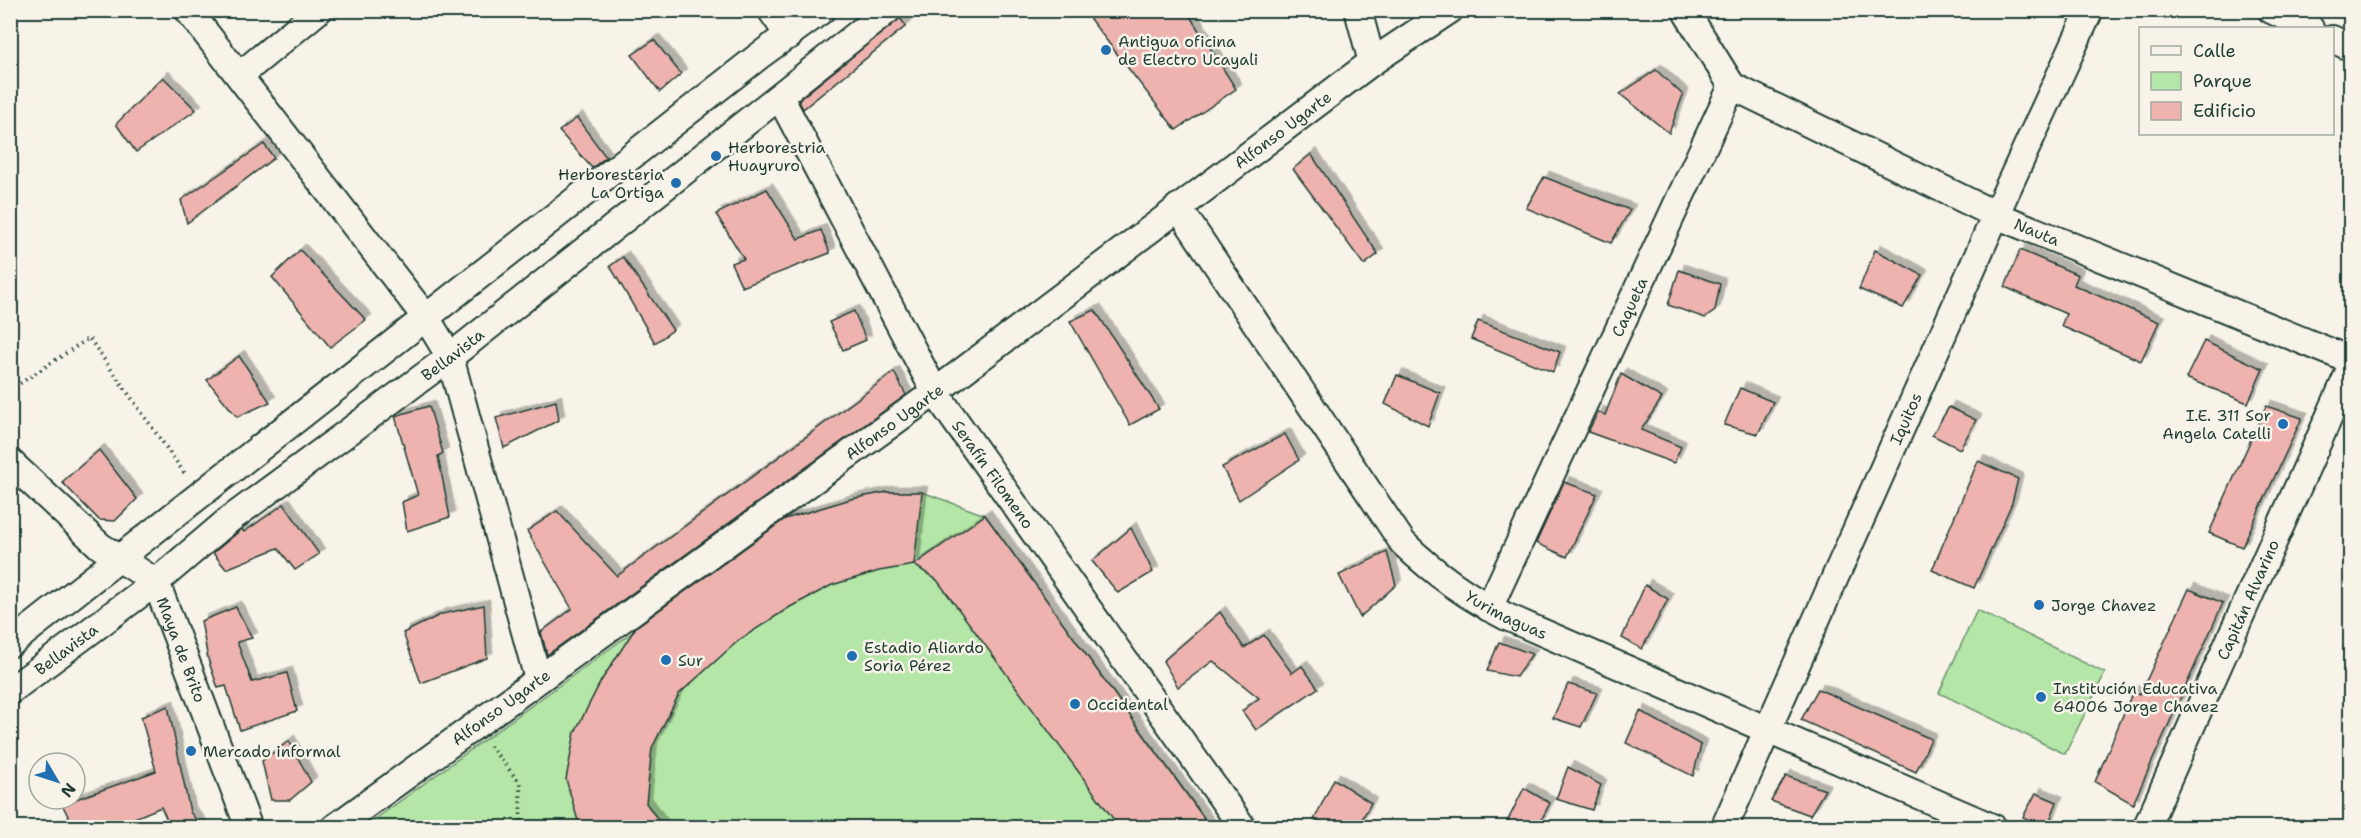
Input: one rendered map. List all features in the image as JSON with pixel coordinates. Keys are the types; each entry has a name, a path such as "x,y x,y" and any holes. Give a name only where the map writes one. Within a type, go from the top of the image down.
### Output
{"street":[{"path":"188,10 427,319 450,357 538,679"},
{"path":"240,75 319,10"},
{"path":"771,10 789,36"},
{"path":"10,644 123,558 199,494 427,319 759,56 822,10"},
{"name":"Bellavista","path":"10,691 156,582 229,520 450,357 888,10"},
{"path":"1358,10 1372,62"},
{"name":"Alfonso Ugarte","path":"334,828 935,392 1372,62 1450,10"},
{"path":"1685,10 1731,86"},
{"name":"Iquitos","path":"1724,828 1996,215 2090,10"},
{"path":"2271,10 2308,27"},
{"path":"2334,40 2350,47"},
{"name":"Nauta","path":"1731,86 1996,215 2350,360"},
{"name":"Caqueta","path":"1489,608 1731,86"},
{"name":"Serafín Filomeno","path":"780,97 935,392 1243,828"},
{"name":"Yurimaguas","path":"1178,207 1403,543 1426,566 1489,608 1994,828"},
{"name":"Capitán Alvarino","path":"2145,828 2350,370"},
{"name":"Maya de Brito","path":"10,462 100,546 123,558 156,582 249,828"}],"path":[{"path":"10,390 89,338 199,494"},
{"path":"483,737 520,783 521,828"}],"green space":[{"name":"Estadio Aliardo Soria Pérez","path":"887,492 922,492 985,515 1211,827 363,828 634,631 718,566 795,516 851,499"},
{"path":"1977,610 2105,673 2065,754 1939,693"}],"building":[{"path":"1083,10 1186,10 1236,89 1176,130"},
{"path":"900,18 906,26 803,109 799,101 801,98"},
{"path":"654,40 681,74 660,92 632,55"},
{"path":"1656,70 1683,95 1669,133 1620,94"},
{"path":"163,77 196,110 136,152 116,124"},
{"path":"577,118 606,157 592,168 559,131"},
{"path":"264,144 274,158 187,223 181,200"},
{"path":"1311,154 1378,254 1364,265 1293,169"},
{"path":"1544,177 1630,210 1611,243 1526,208"},
{"path":"767,189 798,239 821,230 830,253 742,287 731,263 744,259 716,214"},
{"path":"300,250 366,320 330,347 272,277"},
{"path":"1875,250 1922,275 1903,308 1859,289"},
{"path":"2020,250 2078,275 2074,285 2159,322 2141,361 2061,326 2066,314 2005,287"},
{"path":"623,257 673,330 655,343 610,266"},
{"path":"1679,270 1720,284 1715,311 1705,318 1668,305"},
{"path":"1095,310 1159,409 1130,425 1070,321"},
{"path":"854,311 866,340 843,350 829,322"},
{"path":"1478,321 1560,352 1553,372 1471,339"},
{"path":"2204,341 2263,369 2248,403 2186,378"},
{"path":"239,356 270,402 237,417 207,380"},
{"path":"894,372 906,395 547,655 541,632 572,609 527,531 557,511 617,576"},
{"path":"1621,374 1662,398 1641,430 1681,447 1674,463 1588,432 1598,412 1605,415"},
{"path":"1397,375 1440,393 1428,426 1385,404"},
{"path":"1740,388 1773,402 1758,434 1724,425"},
{"path":"556,401 559,420 504,448 496,418"},
{"path":"429,406 443,453 438,456 450,517 407,531 402,502 418,495 395,416"},
{"path":"2266,406 2302,418 2242,547 2209,533"},
{"path":"1949,407 1976,420 1960,449 1932,435"},
{"path":"1285,434 1299,460 1239,500 1222,467"},
{"path":"99,450 137,499 115,521 99,520 62,482"},
{"path":"1978,461 2018,479 2012,503 1974,588 1932,570"},
{"path":"1564,482 1597,494 1567,557 1536,543"},
{"name":"Sur","path":"887,492 922,492 914,565 879,571 832,585 790,607 739,640 679,694 652,748 646,803 664,828 580,828 566,779 575,732 601,681 636,627 785,519 851,499"},
{"path":"284,504 319,554 295,570 278,548 226,569 213,553 242,529 244,532"},
{"name":"Occidental","path":"985,515 1211,828 1120,828 937,580 914,565"},
{"path":"1131,528 1153,572 1118,593 1092,561"},
{"path":"1387,552 1396,585 1360,617 1339,575"},
{"path":"1645,585 1668,599 1642,649 1622,638"},
{"path":"2189,589 2223,603 2133,804 2095,782 2133,691 2140,694"},
{"path":"484,605 487,658 421,683 403,633 442,614"},
{"path":"236,607 252,638 237,642 252,682 287,673 297,711 240,730 226,686 218,688 208,659 201,621"},
{"path":"1220,612 1244,648 1264,635 1292,673 1302,666 1318,688 1256,730 1242,711 1259,698 1213,661 1178,687 1163,661"},
{"path":"1499,642 1532,654 1516,677 1487,671"},
{"path":"1568,684 1597,693 1581,727 1553,718"},
{"path":"1818,689 1931,739 1916,772 1801,720"},
{"path":"168,706 190,812 203,828 171,828 161,807 111,828 74,828 66,811 87,811 87,795 156,771 141,717"},
{"path":"1640,711 1701,745 1693,776 1626,743"},
{"path":"289,741 311,782 290,800 271,800 262,761"},
{"path":"1568,767 1601,785 1592,810 1556,799"},
{"path":"1786,776 1825,790 1810,815 1771,801"},
{"path":"1334,779 1371,803 1357,828 1329,828 1314,820"},
{"path":"1524,788 1550,803 1537,828 1504,828"},
{"path":"2036,793 2057,802 2047,828 2023,817"}],"place":[{"name":"Antigua oficina de Electro Ucayali","path":"1106,50"},
{"name":"Herborestria Huayruro","path":"716,156"},
{"name":"Herboresteria La Ortiga","path":"676,183"},
{"name":"I.E. 311 Sor Angela Catelli","path":"2283,424"},
{"name":"Jorge Chavez","path":"2039,605"},
{"name":"Estadio Aliardo Soria Pérez","path":"852,656"},
{"name":"Sur","path":"666,660"},
{"name":"Institución Educativa 64006 Jorge Chavez","path":"2041,697"},
{"name":"Occidental","path":"1075,704"},
{"name":"Mercado informal","path":"191,751"}]}
